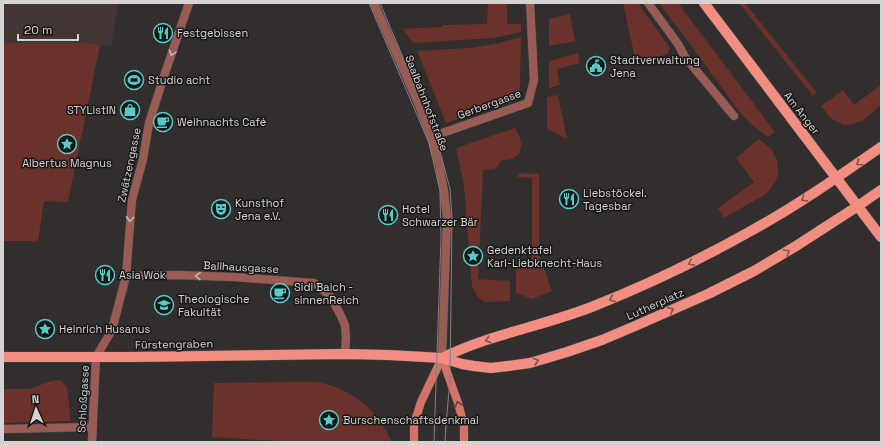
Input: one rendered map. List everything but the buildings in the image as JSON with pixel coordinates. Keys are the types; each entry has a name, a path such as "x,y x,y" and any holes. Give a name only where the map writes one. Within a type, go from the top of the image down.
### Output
{"main road":[{"name":"Am Anger","path":"704,3 881,237"},
{"name":"Lutherplatz","path":"442,358 487,340 592,307 679,269 750,232 837,178 881,147"},
{"name":"Lutherplatz","path":"345,354 442,358 462,364 491,368 537,360 567,352 602,340 635,326 708,294 754,271 796,246 881,190"},
{"name":"Fürstengraben","path":"3,357 345,354"},
{"path":"414,442 414,424 420,402 442,358"},
{"path":"442,358 458,402 464,425 464,442"}],"street":[{"name":"Zwätzengasse","path":"96,357 112,330 126,276 132,200 149,123 189,3"},
{"name":"Saalbahnhofstraße","path":"374,3 418,103 439,164 447,219 442,358"},
{"name":"Gerbergasse","path":"431,138 528,103 534,80 530,3"},
{"path":"648,3 678,44 685,57 734,116"},
{"name":"Ballhausgasse","path":"126,276 178,275 314,283 330,296 340,314 344,325 346,338 345,354"},
{"name":"Schloßgasse","path":"92,442 96,357"},
{"path":"3,429 92,427"}],"shaded area":[{"path":"3,3 118,3 111,46 84,43 3,43"},
{"path":"488,3 507,3 507,24 521,24 521,32 494,38 413,43 403,29 442,27 442,25 487,24"},
{"path":"623,3 638,3 670,48 667,54 655,58 635,58"},
{"path":"659,3 678,3 775,132 768,137 752,125 738,110"},
{"path":"739,3 745,3 817,93 813,96"},
{"path":"570,14 575,41 549,46 549,19"},
{"path":"521,37 520,87 515,97 508,102 446,123 417,51 470,48 495,44"},
{"path":"3,43 84,43 100,45 68,202 44,201 38,241 3,241"},
{"path":"578,53 580,63 557,69 560,85 549,88 549,61"},
{"path":"881,85 881,105 862,121 844,125 832,119 821,106 843,90 854,105"},
{"path":"558,95 567,139 547,129 547,97"},
{"path":"515,128 521,140 521,149 516,157 508,160 502,160 495,169 483,170 478,279 510,281 510,301 484,302 476,295 472,286 464,186 456,148"},
{"path":"759,139 772,150 777,161 778,175 775,182 766,194 724,218 718,208 754,182 736,158"},
{"path":"520,173 539,174 539,255 552,291 532,299 516,293 516,267 532,266 532,178 517,177"},
{"path":"61,380 67,388 71,421 3,423 3,389 29,389 51,381"},
{"path":"317,382 331,385 356,398 370,410 382,424 392,442 294,442 212,437 214,383"}],"tram line":[{"path":"369,3 429,143 440,191 441,238 434,442"},
{"path":"380,3 436,136 450,189 452,218 450,379 445,442"}],"place":[{"name":"Festgebissen","path":"163,33"},
{"name":"Stadtverwaltung Jena","path":"596,66"},
{"name":"Studio acht","path":"134,80"},
{"name":"STYListIN","path":"130,110"},
{"name":"Weihnachts Café","path":"163,122"},
{"name":"Albertus Magnus","path":"67,144"},
{"name":"Liebstöckel. Tagesbar","path":"569,199"},
{"name":"Kunsthof Jena e.V.","path":"221,209"},
{"name":"Hotel Schwarzer Bär","path":"388,215"},
{"name":"Gedenktafel Karl-Liebknecht-Haus","path":"473,256"},
{"name":"Asia Wok","path":"105,275"},
{"name":"Sidi Baich - sinnenReich","path":"280,293"},
{"name":"Theologische Fakultät","path":"164,305"},
{"name":"Heinrich Husanus","path":"45,329"},
{"name":"Burschenschaftsdenkmal","path":"329,420"}]}
